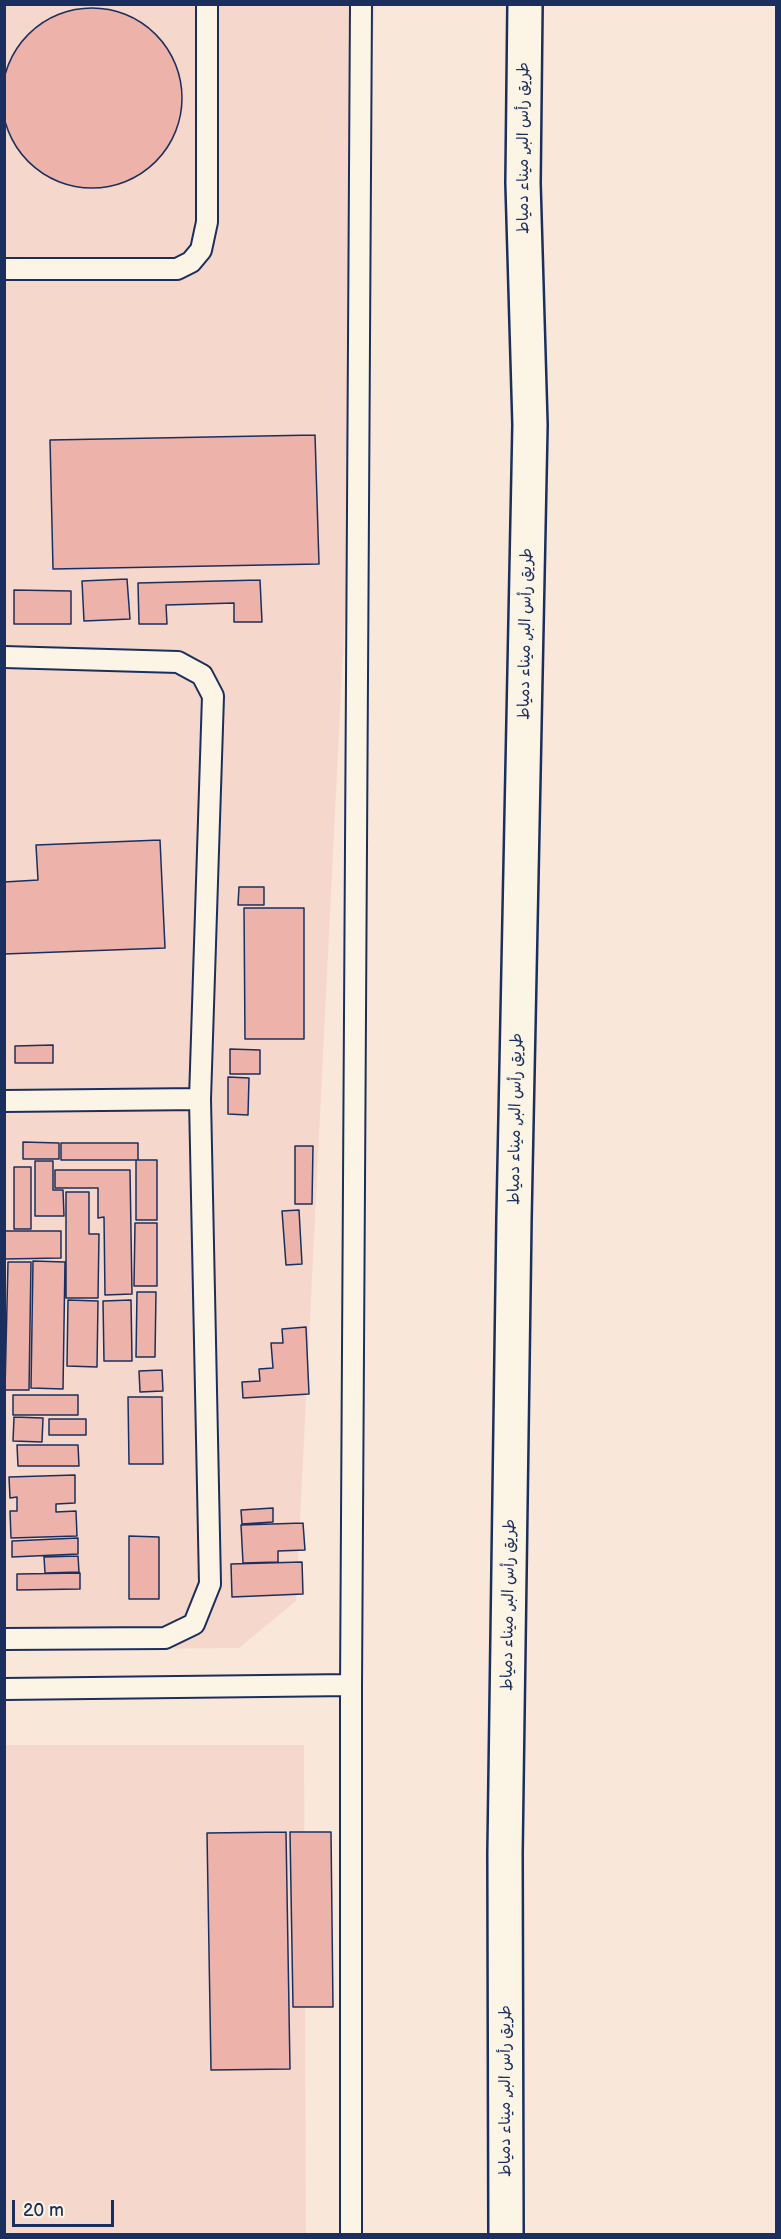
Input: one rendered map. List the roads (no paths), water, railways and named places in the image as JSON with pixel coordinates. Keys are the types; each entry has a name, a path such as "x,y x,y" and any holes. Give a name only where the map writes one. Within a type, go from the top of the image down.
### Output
{"street":[{"name":"طريق رأس البر, ميناء دمياط","path":"506,2235 506,1768 514,1218 530,424 523,183 525,4"}],"lane":[{"path":"4,269 177,269 191,262 201,250 207,222 207,4"},
{"path":"351,2235 351,1685 361,4"},
{"path":"4,657 178,662 202,675 213,696 200,1098 210,1584 194,1624 165,1638 4,1639"},
{"path":"4,1101 200,1098"},
{"path":"4,1689 351,1685"}]}
